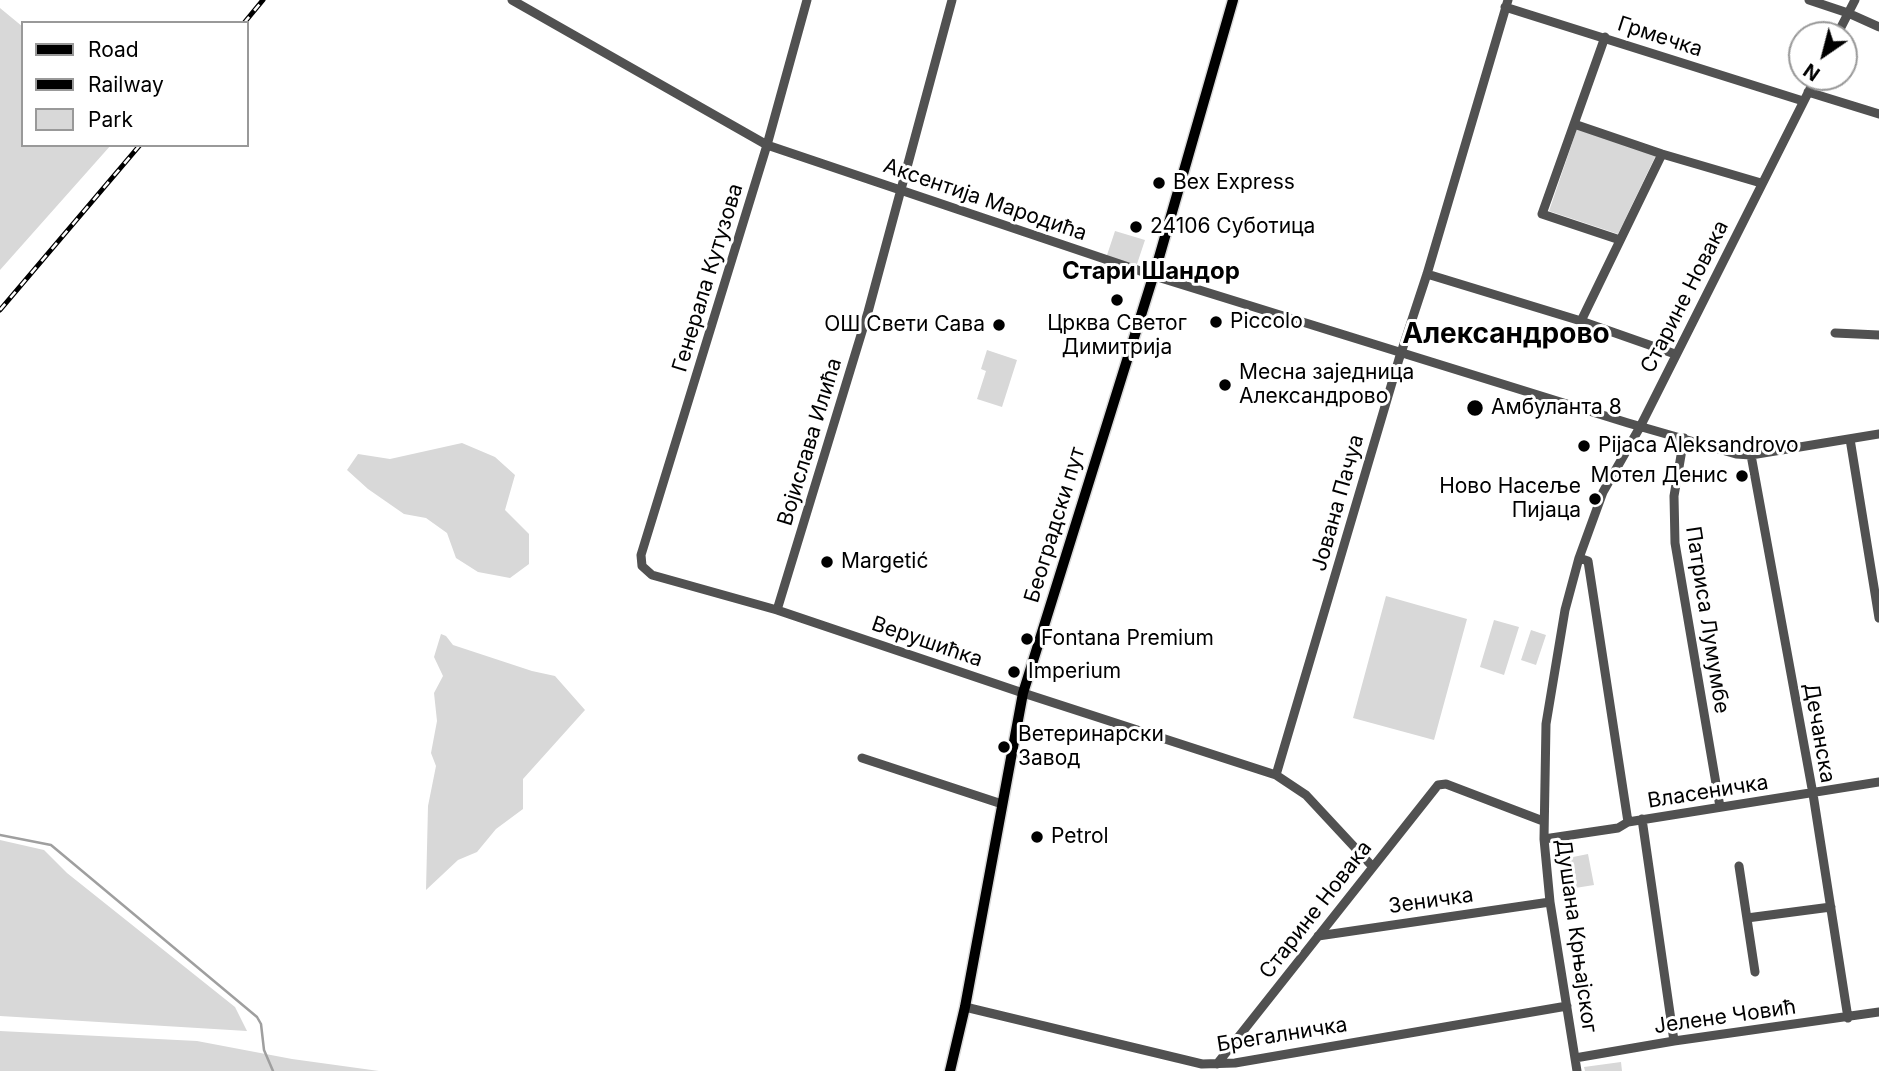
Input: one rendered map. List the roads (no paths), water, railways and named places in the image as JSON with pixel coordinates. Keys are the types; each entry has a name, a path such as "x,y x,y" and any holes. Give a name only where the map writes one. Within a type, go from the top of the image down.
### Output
{"main road":[{"name":"Београдски пут","path":"950,1071 965,1007 1023,693 1153,275 1233,0"}],"street":[{"name":"Аксентија Мародића","path":"512,0 767,145 1153,275 1640,427 1736,454 1751,455 1879,433"},
{"name":"Генерала Кутузова","path":"642,566 641,555 767,145 807,0"},
{"name":"Војислава Илића","path":"777,610 868,312 952,0"},
{"path":"1809,0 1879,27"},
{"path":"1844,21 1855,0"},
{"name":"Грмечка","path":"1507,4 1605,37 1806,97"},
{"name":"Јована Пачуа","path":"1276,775 1400,353 1427,274 1507,4"},
{"path":"1605,37 1542,214 1620,240"},
{"name":"Старине Новака","path":"1579,558 1603,492 1640,427 1809,91"},
{"path":"1806,97 1879,114"},
{"path":"1574,124 1662,154 1761,183"},
{"path":"1581,321 1662,154"},
{"path":"1427,274 1581,321 1675,354"},
{"path":"1835,333 1879,335"},
{"name":"Патриса Лумумбе","path":"1684,438 1674,496 1675,543 1720,807"},
{"path":"1850,439 1879,618"},
{"name":"Дечанска","path":"1751,455 1813,794 1848,1018"},
{"path":"1579,558 1588,561 1628,822"},
{"name":"Душана Крњајског","path":"1577,1071 1550,901 1544,821 1546,724 1565,610 1579,558"},
{"name":"Верушићка","path":"642,566 652,575 777,610 1276,775 1306,795 1372,866"},
{"path":"862,758 1002,804"},
{"name":"Власеничка","path":"1544,839 1618,828 1628,822 1642,819 1879,782"},
{"name":"Старине Новака","path":"1217,1064 1436,786 1446,784 1544,821"},
{"path":"1642,819 1674,1041"},
{"path":"1739,866 1755,972"},
{"name":"Зеничка","path":"1318,936 1550,901"},
{"path":"1747,918 1831,907"},
{"name":"Брегалничка","path":"965,1007 1201,1068 1567,1006"},
{"name":"Јелене Човић","path":"1575,1058 1879,1012"}],"waterway":[{"path":"0,835 51,845 257,1017 261,1024 264,1050 273,1071"}],"railway":[{"path":"246,21 263,0"},
{"path":"0,310 138,147"}],"place":[{"name":"Bex Express","path":"1159,183"},
{"name":"24106 Суботица","path":"1136,227"},
{"name":"Црква Светог Димитрија","path":"1117,300"},
{"name":"Piccolo","path":"1216,322"},
{"name":"ОШ Свети Сава","path":"999,325"},
{"name":"Месна заједница Александрово","path":"1225,385"},
{"name":"Амбуланта 8","path":"1475,408"},
{"name":"Pijaca Aleksandrovo","path":"1584,446"},
{"name":"Мотел Денис","path":"1742,476"},
{"name":"Ново Насеље Пијаца","path":"1595,499"},
{"name":"Margetić","path":"827,562"},
{"name":"Fontana Premium","path":"1027,639"},
{"name":"Imperium","path":"1014,672"},
{"name":"Ветеринарски Завод","path":"1004,747"},
{"name":"Petrol","path":"1037,837"}],"district":[{"name":"Стари Шандор","path":"1151,272"},
{"name":"Александрово","path":"1506,335"}]}
